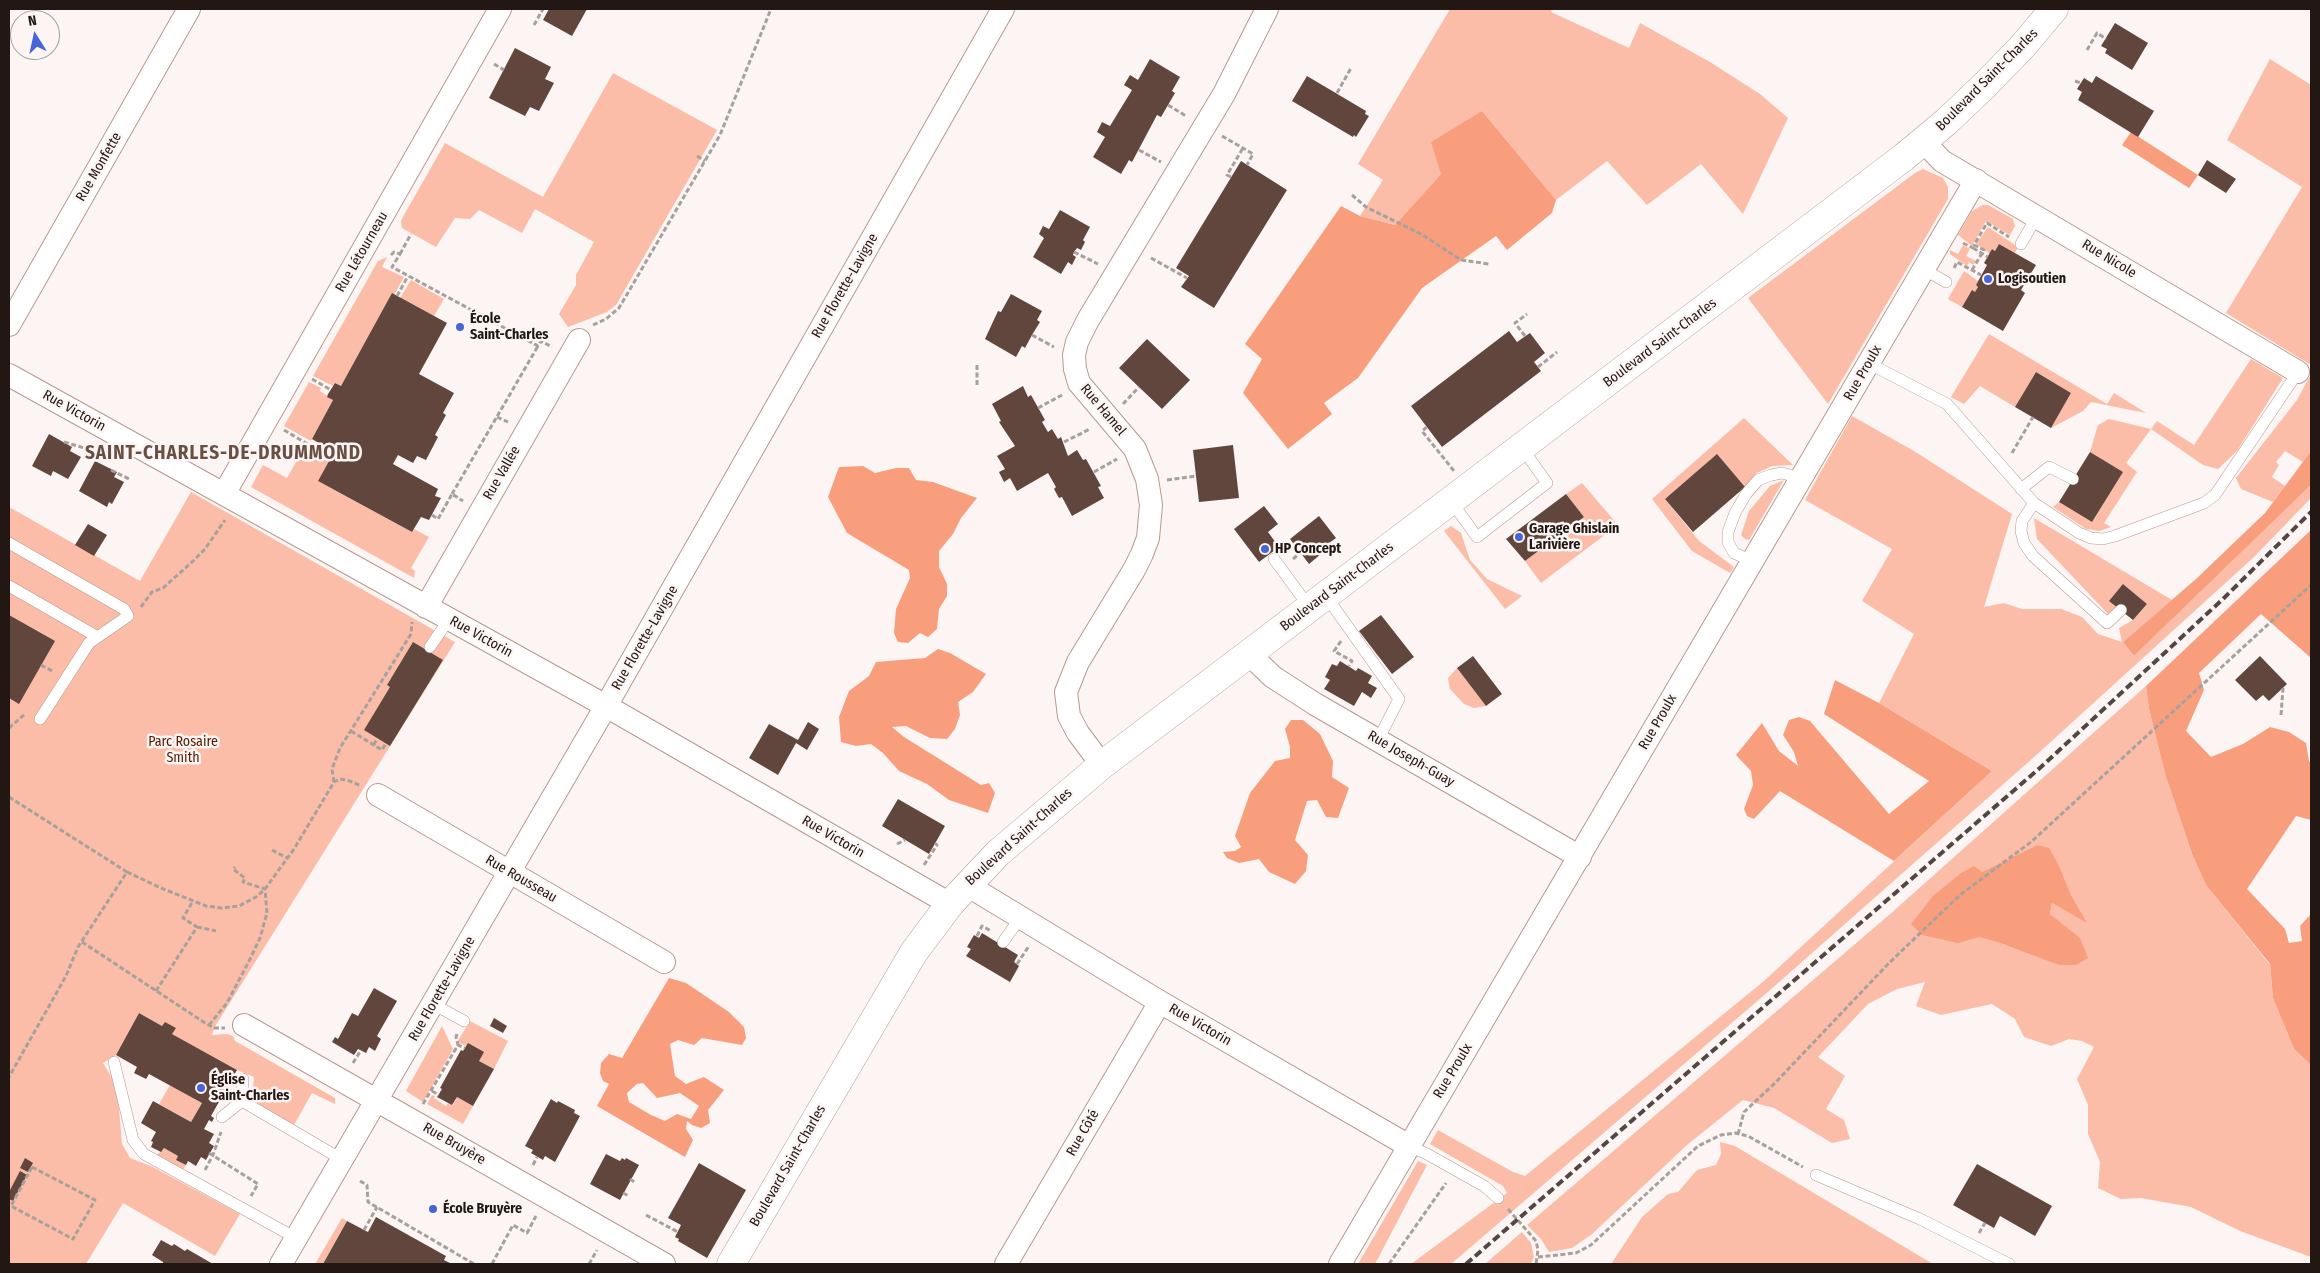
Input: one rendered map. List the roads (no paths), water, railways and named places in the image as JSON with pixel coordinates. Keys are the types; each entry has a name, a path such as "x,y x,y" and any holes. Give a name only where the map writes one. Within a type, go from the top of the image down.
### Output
{"street":[{"name":"Rue Monfette","path":"9,325 188,9"},
{"name":"Rue Létourneau","path":"224,494 500,9"},
{"name":"Rue Florette-Lavigne","path":"281,1264 606,706 1002,9"},
{"name":"Rue Hamel","path":"1102,765 1086,744 1069,716 1066,692 1078,662 1142,554 1150,522 1150,498 1148,482 1135,449 1081,385 1075,369 1074,355 1077,342 1224,94 1267,9"},
{"name":"Boulevard Saint-Charles","path":"731,1264 884,1000 914,952 958,894 1015,838 1102,765 1522,448 1923,141 1985,85 2042,13"},
{"name":"Rue Nicole","path":"1923,141 1942,161 2298,372"},
{"name":"Rue Proulx","path":"1340,1264 1976,180"},
{"name":"Rue Vallée","path":"419,612 574,348"},
{"name":"Rue Victorin","path":"9,375 224,494 419,612 449,619 606,706 914,884 958,894 1020,918 1160,1002 1409,1146"},
{"name":"Rue Joseph-Guay","path":"1249,654 1272,677 1580,857"},
{"name":"Rue Rousseau","path":"378,795 664,962"},
{"name":"Rue Côté","path":"1006,1264 1160,1002"},
{"name":"Rue Bruyère","path":"236,1027 376,1100 664,1264"}],"lane":[{"path":"2021,244 2037,216"},
{"path":"1923,269 1946,282"},
{"path":"1868,364 1947,404 2034,503 2079,533 2091,538 2103,539 2204,503 2215,495 2298,372"},
{"path":"1451,501 1477,537 1548,482 1522,448"},
{"path":"2021,489 2049,467 2073,479"},
{"path":"1752,561 1734,553 1728,542 1728,532 1735,513 1746,494 1758,480 1771,474 1782,473 1801,478"},
{"path":"2034,503 2022,521 2020,531 2024,543 2033,556 2107,623 2121,610"},
{"path":"9,543 124,609 128,616 96,636 81,653 40,719"},
{"path":"1274,559 1318,602 1399,699 1378,740"},
{"path":"9,586 96,636"},
{"path":"430,647 449,619"},
{"path":"1003,942 1020,918"},
{"path":"433,1004 464,1021"},
{"path":"114,1062 133,1140 144,1154 296,1238"},
{"path":"222,1121 242,1101 243,1079"},
{"path":"242,1101 341,1159"},
{"path":"1409,1146 1484,1186 1498,1198"},
{"path":"1816,1175 1920,1219 2008,1264"}],"railway":[{"path":"1466,1264 2041,767 2223,599 2311,512"}],"place":[{"name":"Logisoutien","path":"1988,279"},
{"name":"École Saint-Charles","path":"460,327"},
{"name":"Garage Ghislain Larivière","path":"1519,537"},
{"name":"HP Concept","path":"1265,549"},
{"name":"Église Saint-Charles","path":"201,1088"},
{"name":"École Bruyère","path":"433,1209"}],"district":[{"name":"SAINT-CHARLES-DE-DRUMMOND","path":"223,454"}],"park label":[{"name":"Parc Rosaire Smith","path":"183,750"}]}
